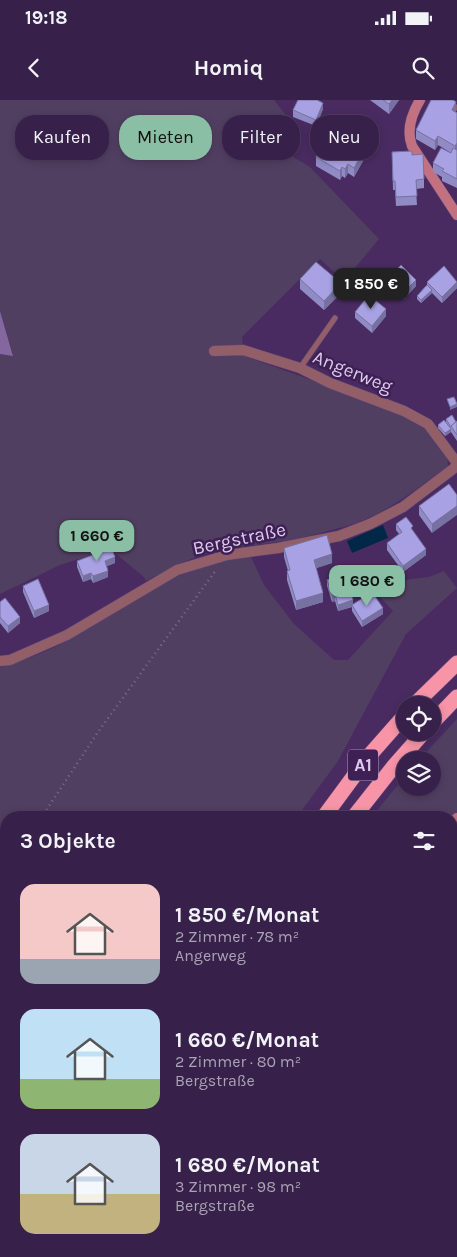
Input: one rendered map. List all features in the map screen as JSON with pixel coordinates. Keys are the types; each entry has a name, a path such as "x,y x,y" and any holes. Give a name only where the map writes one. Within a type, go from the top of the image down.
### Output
{"highway":[{"path":"423,696 457,663"},
{"path":"441,714 457,697"},
{"name":"A1","path":"328,811 368,758 396,725"},
{"name":"A1","path":"359,811 416,741"}],"street":[{"path":"420,100 411,120 409,138 412,146 457,215"},
{"name":"Angerweg","path":"214,351 243,350 300,368 330,383 404,410 428,424 457,464"},
{"name":"Bergstraße","path":"0,662 10,660 67,635 177,570 227,555 278,548 339,536 370,524 403,507 457,464"}],"lane":[{"path":"444,100 457,108"},
{"path":"300,368 335,318"}],"path":[{"path":"46,811 98,732 227,555"}],"shaded area":[{"path":"0,100 274,100 286,115 222,115 222,160 298,160 310,167 379,239 344,281 320,259 242,337 244,356 370,401 418,422 427,429 447,455 448,466 387,508 347,526 294,539 212,552 187,561 146,581 144,577 110,549 60,565 0,594 0,354 13,355 0,311"},
{"path":"0,311 13,356 0,354"},
{"path":"250,555 264,585 294,624 334,660 348,660 393,611 377,594 404,580 429,577 444,571 457,588 406,634 338,761 301,811 0,811 0,667 46,651 68,640 182,573"},
{"path":"457,719 457,811 377,811 396,787 396,796 441,796 441,751 427,751 437,741 441,741 441,736"}],"water":[{"path":"383,525 388,538 352,553 347,541"}],"building":[{"path":"298,100 317,100 323,103 318,115 310,115 310,117 293,110"},
{"path":"383,100 392,100 389,104"},
{"path":"431,100 453,100 456,102 452,110 457,113 457,143 455,146 438,136 435,141 416,130"},
{"path":"441,148 451,153 453,148 457,150 457,179 442,171 444,169 433,163"},
{"path":"412,151 412,155 423,154 424,179 416,180 417,196 396,197 395,181 393,181 392,152"},
{"path":"321,160 358,160 354,168 348,164 345,169 342,167 340,171"},
{"path":"316,262 341,283 324,301 300,279"},
{"path":"401,265 416,280 404,292 389,278"},
{"path":"444,266 457,282 442,297 427,282"},
{"path":"427,285 432,290 421,300 417,296"},
{"path":"369,295 386,309 372,326 355,312"},
{"path":"454,397 457,404 450,407 447,399"},
{"path":"452,415 456,422 451,427 446,419"},
{"path":"444,420 451,429 445,433 438,425"},
{"path":"457,421 457,435 451,426"},
{"path":"449,484 457,495 457,506 432,524 419,506"},
{"path":"406,517 413,526 411,528 426,549 403,566 387,543 402,532 396,524"},
{"path":"327,535 332,554 314,560 323,593 296,601 287,571 290,570 284,548"},
{"path":"110,544 115,557 105,561 108,571 93,576 91,573 83,576 77,561 98,553 96,549"},
{"path":"345,574 353,600 338,605 335,594 332,595 327,580"},
{"path":"38,579 49,605 34,611 23,586"},
{"path":"372,592 383,608 362,621 352,605"},
{"path":"5,598 20,617 8,626 0,617 0,602"}]}
